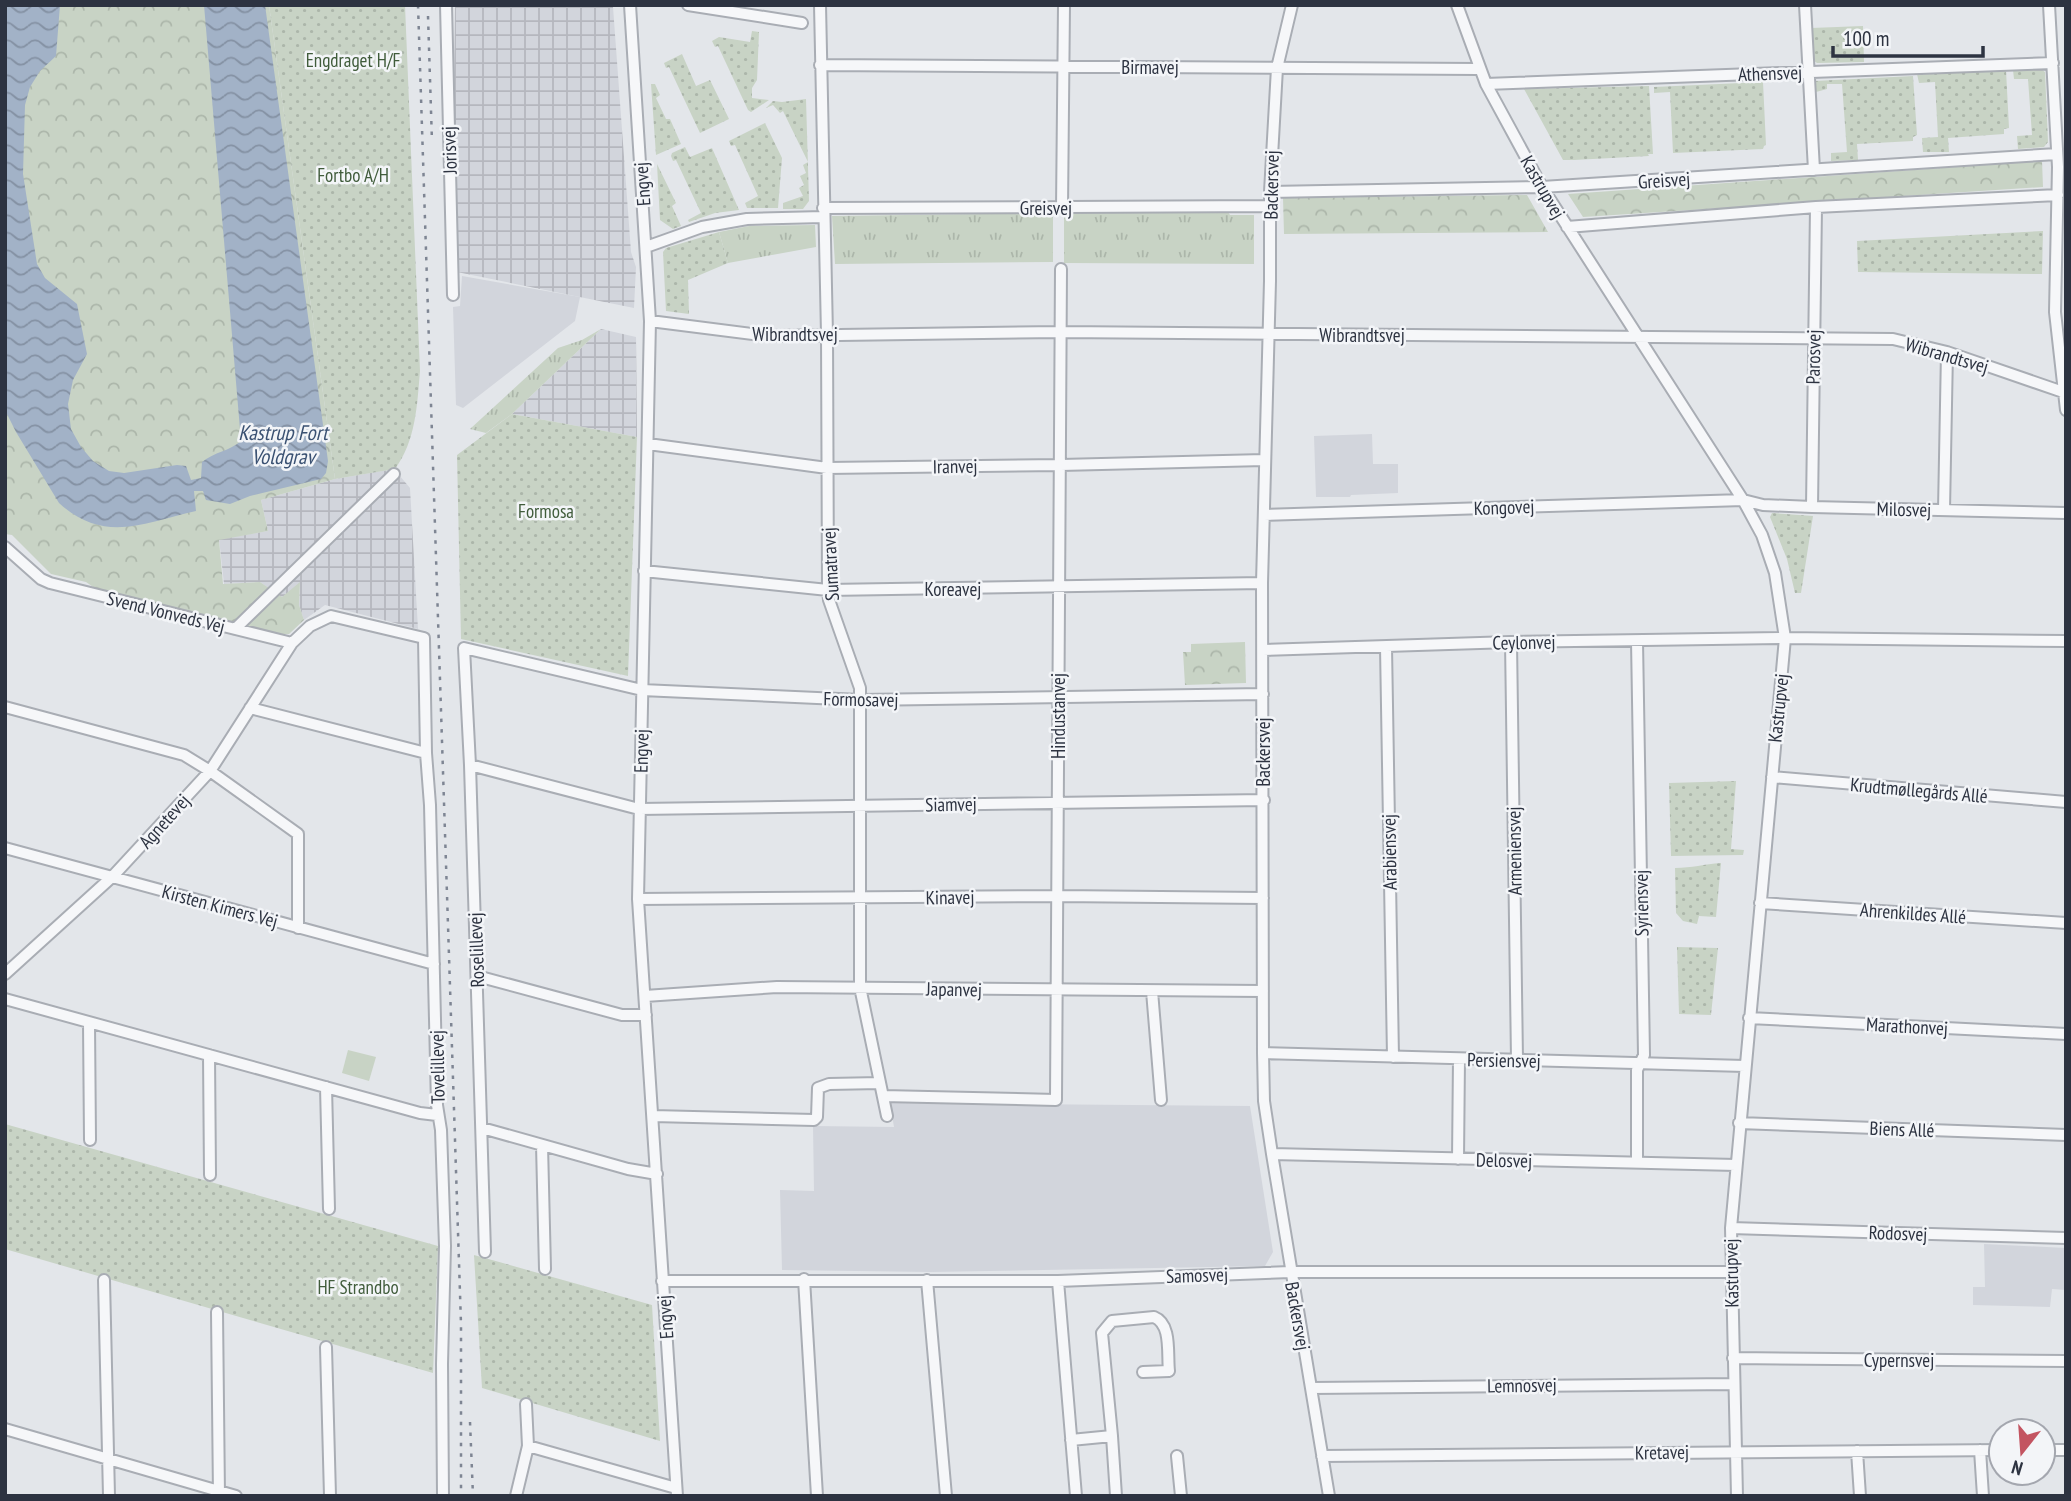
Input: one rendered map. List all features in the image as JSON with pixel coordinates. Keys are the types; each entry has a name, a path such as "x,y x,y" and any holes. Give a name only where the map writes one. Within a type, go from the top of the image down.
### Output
{"street":[{"name":"Jorisvej","path":"446,5 453,295"},
{"name":"Engvej","path":"630,5 650,321 638,899 676,1492"},
{"path":"688,5 802,23"},
{"name":"Sumatravej","path":"820,5 827,334 828,590 829,600 860,688 860,987 887,1116"},
{"path":"1062,208 1065,5"},
{"name":"Backersvej","path":"1292,5 1277,68 1270,191 1262,583 1264,1101 1290,1272 1329,1496"},
{"name":"Kastrupvej","path":"1457,5 1486,84 1542,187 1743,500 1762,535 1775,573 1785,639 1731,1228 1737,1496"},
{"path":"1805,5 1814,170"},
{"path":"2049,5 2057,154 2062,167 2058,195 2055,313 2066,410"},
{"name":"Athensvej","path":"1486,84 2053,63"},
{"name":"Birmavej","path":"820,65 1479,69"},
{"name":"Greisvej","path":"1270,191 1542,187 2057,154"},
{"name":"Greisvej","path":"1567,227 1816,207 2058,195"},
{"name":"Greisvej","path":"646,247 713,225 823,212 1270,206"},
{"name":"Parosvej","path":"1812,508 1816,207"},
{"name":"Hindustanvej","path":"883,1097 1056,1100 1061,269"},
{"name":"Wibrandtsvej","path":"650,321 768,336 1061,332 1893,339 1947,352 2064,392"},
{"path":"1944,510 1947,352"},
{"name":"Iranvej","path":"648,444 827,468 1061,466 1264,460"},
{"path":"235,629 394,474"},
{"name":"Milosvej","path":"1743,500 1763,505 1812,508 2066,513"},
{"name":"Kongovej","path":"1264,514 1743,500"},
{"name":"Svend Vonveds Vej","path":"5,547 41,579 50,583 292,643"},
{"name":"Koreavej","path":"644,571 828,590 1262,583"},
{"name":"Tovelillevej","path":"292,643 310,626 331,616 424,638 438,1115 441,1130 445,1246 443,1496"},
{"name":"Ceylonvej","path":"1263,650 1511,642 1785,639 2066,642"},
{"name":"Syriensvej","path":"1637,641 1644,1055 1637,1070 1637,1163"},
{"name":"Armeniensvej","path":"1511,642 1517,1059"},
{"name":"Agnetevej","path":"5,974 113,876 210,771 292,643"},
{"name":"Arabiensvej","path":"1386,647 1393,1057"},
{"name":"Formosavej","path":"464,648 642,690 861,700 1263,694"},
{"name":"Roselillevej","path":"464,648 485,1252"},
{"path":"5,707 184,755 298,834 298,928"},
{"path":"250,708 426,753"},
{"name":"Siamvej","path":"470,765 639,809 1264,800"},
{"name":"Krudtmøllegårds Allé","path":"1772,777 2066,802"},
{"name":"Kirsten Kimers Vej","path":"5,848 434,964"},
{"name":"Kinavej","path":"638,899 1058,895 1263,898"},
{"name":"Ahrenkildes Allé","path":"1760,903 2066,923"},
{"path":"477,976 622,1015 646,1015"},
{"name":"Japanvej","path":"645,996 777,987 1263,991"},
{"path":"1152,991 1161,1100"},
{"path":"5,999 420,1113 438,1115"},
{"name":"Marathonvej","path":"1749,1018 2065,1033"},
{"path":"89,1024 90,1140"},
{"name":"Persiensvej","path":"1263,1053 1745,1066"},
{"path":"209,1055 210,1175"},
{"path":"1458,1159 1459,1059"},
{"path":"653,1116 814,1120 817,1117 818,1088 829,1084 880,1083"},
{"path":"326,1087 329,1209"},
{"name":"Biens Allé","path":"1739,1123 2066,1135"},
{"path":"482,1128 628,1169 657,1174"},
{"path":"542,1145 545,1269"},
{"name":"Delosvej","path":"1272,1154 1735,1165"},
{"name":"Rodosvej","path":"1731,1228 2066,1238"},
{"name":"Samosvej","path":"662,1281 1058,1281 1290,1272 1731,1272"},
{"path":"804,1279 817,1496"},
{"path":"104,1280 109,1496"},
{"path":"927,1280 946,1496"},
{"path":"1058,1281 1076,1496"},
{"path":"217,1312 219,1493"},
{"path":"1116,1496 1102,1334 1112,1321 1154,1317 1166,1328 1169,1371 1143,1372"},
{"path":"326,1347 330,1496"},
{"name":"Cypernsvej","path":"1733,1358 2066,1361"},
{"name":"Lemnosvej","path":"1311,1388 1734,1384"},
{"path":"516,1496 528,1446 526,1404"},
{"path":"5,1429 236,1496"},
{"path":"1071,1440 1112,1436"},
{"path":"528,1446 676,1492"},
{"path":"1980,1450 1983,1496"},
{"name":"Kretavej","path":"1322,1456 1987,1450"},
{"path":"1857,1451 1860,1496"},
{"path":"1177,1456 1181,1496"}],"shaded area":[{"path":"455,5 613,7 631,252 636,267 634,308 452,271"},
{"path":"462,276 580,297 575,321 463,408 456,405 453,307 460,306"},
{"path":"601,329 636,337 637,437 512,414"},
{"path":"1372,434 1373,464 1398,464 1398,493 1316,497 1314,436"},
{"path":"394,469 410,488 418,629 325,605 304,620 299,605 300,583 282,598 260,582 224,584 219,539 268,531 261,500 335,479"},
{"path":"890,1103 1250,1106 1273,1252 1265,1266 931,1272 782,1270 780,1190 814,1191 813,1126 894,1127"},
{"path":"1984,1244 2066,1248 2066,1290 2052,1289 2050,1307 1973,1305 1973,1287 1985,1287"}],"green space":[{"path":"5,5 269,5 335,479 261,500 268,531 219,540 223,584 260,582 282,597 300,582 299,605 304,620 289,634 96,589 86,582 51,574 12,535 5,534"},
{"path":"269,5 405,5 420,371 411,434 395,469 335,479"},
{"path":"1863,26 1864,62 1817,63 1813,60 1811,28"},
{"path":"752,31 759,32 757,80 752,88 752,98 769,100 751,112 718,46 715,47 712,41 719,37 750,42"},
{"path":"682,54 696,86 710,80 729,119 700,133 669,67 666,68 664,63"},
{"path":"2041,69 2045,72 2048,142 2044,147 2018,149 2017,136 2032,135 2028,79 2014,79 2013,70"},
{"path":"2006,70 2009,128 2004,129 2004,134 1948,138 1949,152 1923,152 1922,138 1938,137 1935,82 1919,83 1917,74"},
{"path":"1913,76 1917,135 1913,137 1913,141 1857,144 1858,160 1831,161 1831,153 1847,152 1842,84 1827,84 1827,89 1816,92 1815,81"},
{"path":"1763,82 1766,145 1763,149 1673,153 1670,92 1654,93 1654,87"},
{"path":"651,84 655,84 660,95 656,98 666,119 670,119 681,144 656,155"},
{"path":"1649,86 1653,154 1574,160 1563,160 1524,89"},
{"path":"806,99 808,162 783,111 780,113 773,105 766,108 773,101"},
{"path":"765,123 782,158 778,208 747,208 745,203 758,196 735,145 731,146 729,141"},
{"path":"685,147 690,157 712,148 739,210 715,213 689,222 688,220 701,213 676,160 673,161 671,156"},
{"path":"2042,161 2043,187 1583,217 1568,194"},
{"path":"808,162 809,201 803,209 783,209 783,203 803,196 799,188 804,185 800,176 806,173 803,165"},
{"path":"657,164 676,203 672,206 681,226 673,229 660,220"},
{"path":"1527,195 1548,232 1284,234 1283,198"},
{"path":"1228,212 1230,215 1254,215 1254,264 1064,263 1064,213"},
{"path":"1053,213 1053,262 835,264 832,216"},
{"path":"815,225 816,247 728,263 719,232 749,226"},
{"path":"2043,231 2042,274 1858,272 1857,241"},
{"path":"719,232 728,263 688,280 689,314 666,311 663,252 666,248"},
{"path":"601,329 512,414 486,433 470,429 558,348 582,340"},
{"name":"Formosa","path":"512,414 637,437 628,676 461,639 457,455"},
{"path":"1772,513 1813,516 1801,593 1795,593 1787,559 1770,517"},
{"path":"1245,642 1246,683 1185,685 1183,652 1191,652 1191,644"},
{"path":"1736,781 1731,849 1744,850 1743,855 1671,856 1669,783"},
{"path":"1721,863 1716,917 1699,916 1697,924 1683,921 1676,913 1675,868"},
{"path":"1677,947 1718,948 1711,1015 1679,1014"},
{"path":"348,1050 376,1057 369,1081 342,1073"},
{"name":"HF Strandbo","path":"5,1124 438,1246 433,1373 5,1249"},
{"path":"474,1255 652,1305 660,1441 482,1388"}],"water":[{"name":"Kastrup Fort Voldgrav","path":"5,5 60,5 56,56 40,71 30,87 25,105 23,174 37,264 45,278 77,304 87,354 73,380 68,404 71,429 93,461 109,471 124,473 177,465 186,466 191,480 201,478 202,462 241,441 204,5 265,5 328,461 326,473 321,479 250,496 230,504 206,500 203,491 194,491 196,511 125,527 92,523 76,516 59,503 5,410"}],"railway":[{"path":"418,5 461,1324 461,1496"},
{"path":"428,16 432,142"},
{"path":"470,1422 473,1496"}],"park label":[{"name":"Engdraget H/F","path":"353,60"},
{"name":"Fortbo A/H","path":"353,175"}]}
